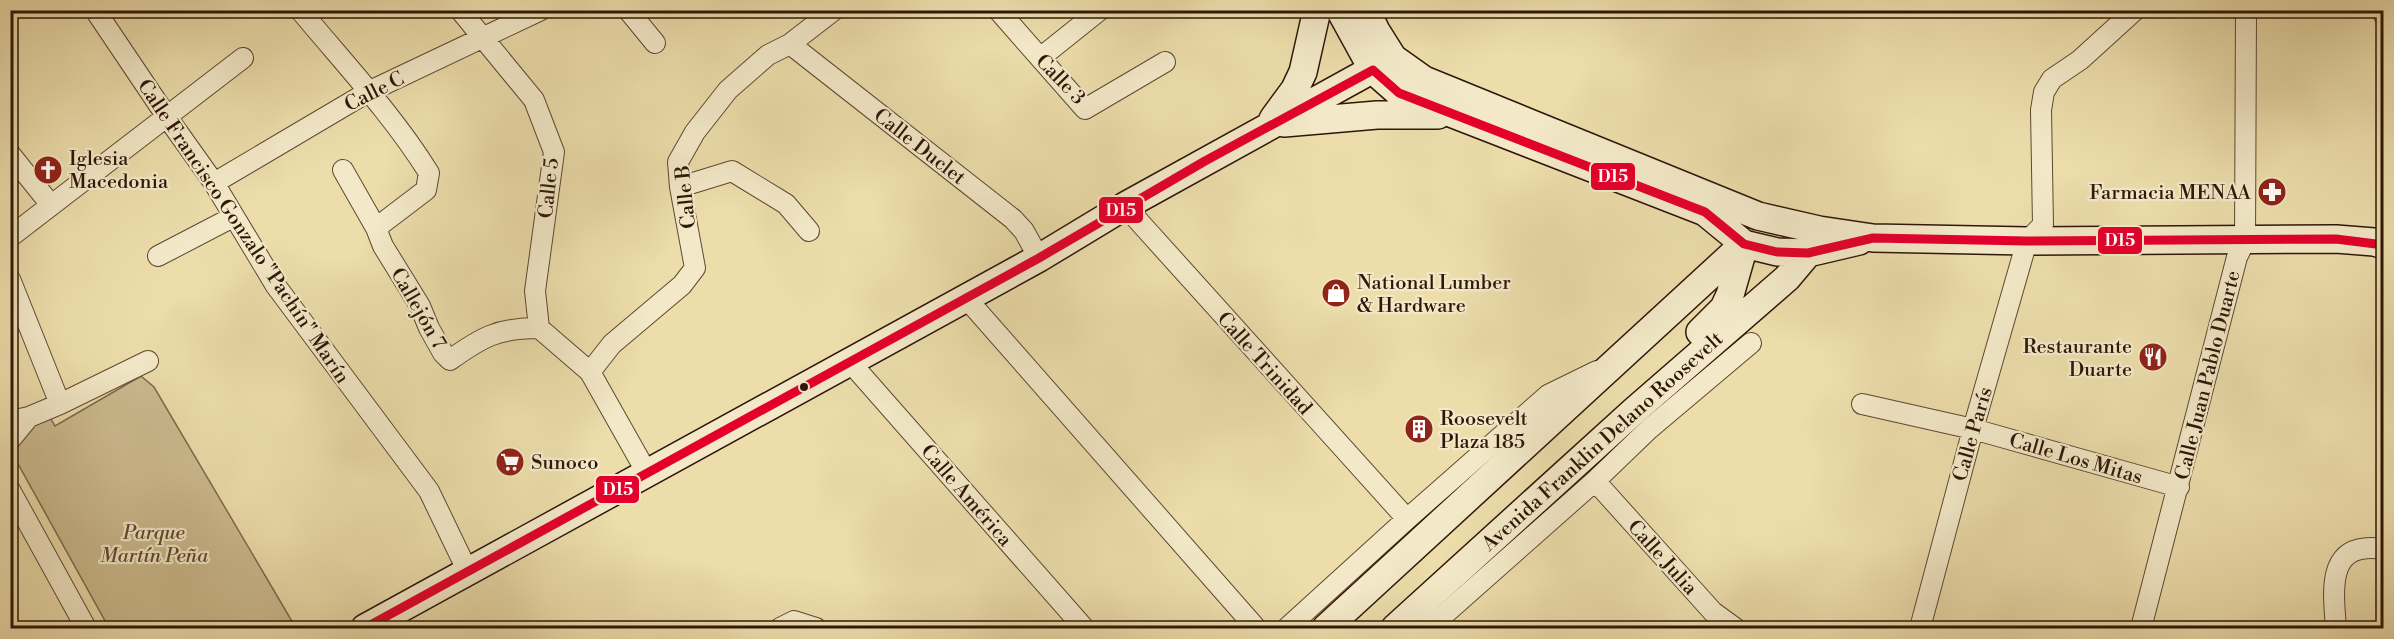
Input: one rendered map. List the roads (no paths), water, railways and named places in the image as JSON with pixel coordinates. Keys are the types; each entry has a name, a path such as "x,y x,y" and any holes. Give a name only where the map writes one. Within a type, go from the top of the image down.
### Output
{"street":[{"name":"Calle Francisco Gonzalo \"Pachín\" Marín","path":"96,10 166,117 214,183 276,286 429,491 468,572"},
{"path":"300,10 416,152 429,173 426,190 376,228"},
{"name":"Calle 5","path":"459,10 534,100 554,152 535,291 539,328"},
{"name":"Calle C","path":"214,183 368,92 541,10"},
{"path":"628,10 655,43"},
{"name":"Calle B","path":"590,372 612,344 682,285 694,267 678,162 695,132 728,90 768,56 790,44 834,10"},
{"name":"Calle 3","path":"998,10 1085,109 1165,62"},
{"path":"1040,58 1100,10"},
{"path":"1268,125 1291,95 1303,72 1317,10"},
{"path":"1340,10 1383,64 1399,93 1453,116 1705,212 1744,244 1778,252 1808,253 1873,238"},
{"path":"1366,10 1376,32 1383,64"},
{"name":"Calle París","path":"1920,628 1973,429 2027,241 2043,225 2041,110 2044,92 2052,80 2080,60 2135,10"},
{"name":"Calle Juan Pablo Duarte","path":"2141,628 2237,257 2245,241 2246,10"},
{"path":"2383,10 2384,15"},
{"name":"Calle Duclet","path":"790,44 1013,219 1024,231 1039,258"},
{"path":"10,237 243,58"},
{"path":"365,628 1039,258 1268,125 1383,64 1758,216 1819,230 1873,238 2027,241 2336,239 2384,245"},
{"path":"1268,125 1377,115 1453,116"},
{"path":"10,154 51,205"},
{"name":"Callejón 7","path":"343,170 376,228 382,246 420,306 443,353 450,360 483,337 513,328 539,328"},
{"path":"680,187 732,171 786,204 809,231"},
{"name":"Calle Trinidad","path":"1125,206 1407,519"},
{"path":"1429,628 1595,481 1642,420 1666,368 1724,308 1730,295 1744,244 1758,216"},
{"path":"158,256 233,217"},
{"path":"1326,628 1744,244"},
{"name":"Avenida Franklin Delano Roosevelt","path":"1395,628 1642,420 1787,278 1808,253"},
{"path":"10,279 60,404"},
{"path":"966,298 1256,628"},
{"path":"539,328 590,372 647,473"},
{"path":"1642,420 1751,344"},
{"path":"1287,628 1548,395 1623,357"},
{"path":"10,440 20,419 60,404 147,361"},
{"name":"Calle América","path":"850,362 1084,628"},
{"name":"Calle Los Mitas","path":"1862,404 1973,429 2179,487"},
{"name":"Calle Julia","path":"1595,481 1713,612 1735,628"},
{"path":"10,490 86,628"},
{"path":"2336,628 2333,589 2335,573 2350,552 2377,548"},
{"path":"780,628 794,621 815,628"}],"place":[{"name":"Iglesia Macedonia","path":"48,170"},
{"name":"Farmacia MENAA","path":"2272,192"},
{"name":"National Lumber & Hardware","path":"1336,293"},
{"name":"Restaurante Duarte","path":"2153,357"},
{"name":"Roosevelt Plaza 185","path":"1419,429"},
{"name":"Sunoco","path":"510,462"}],"park label":[{"name":"Parque Martín Peña","path":"154,544"}]}
